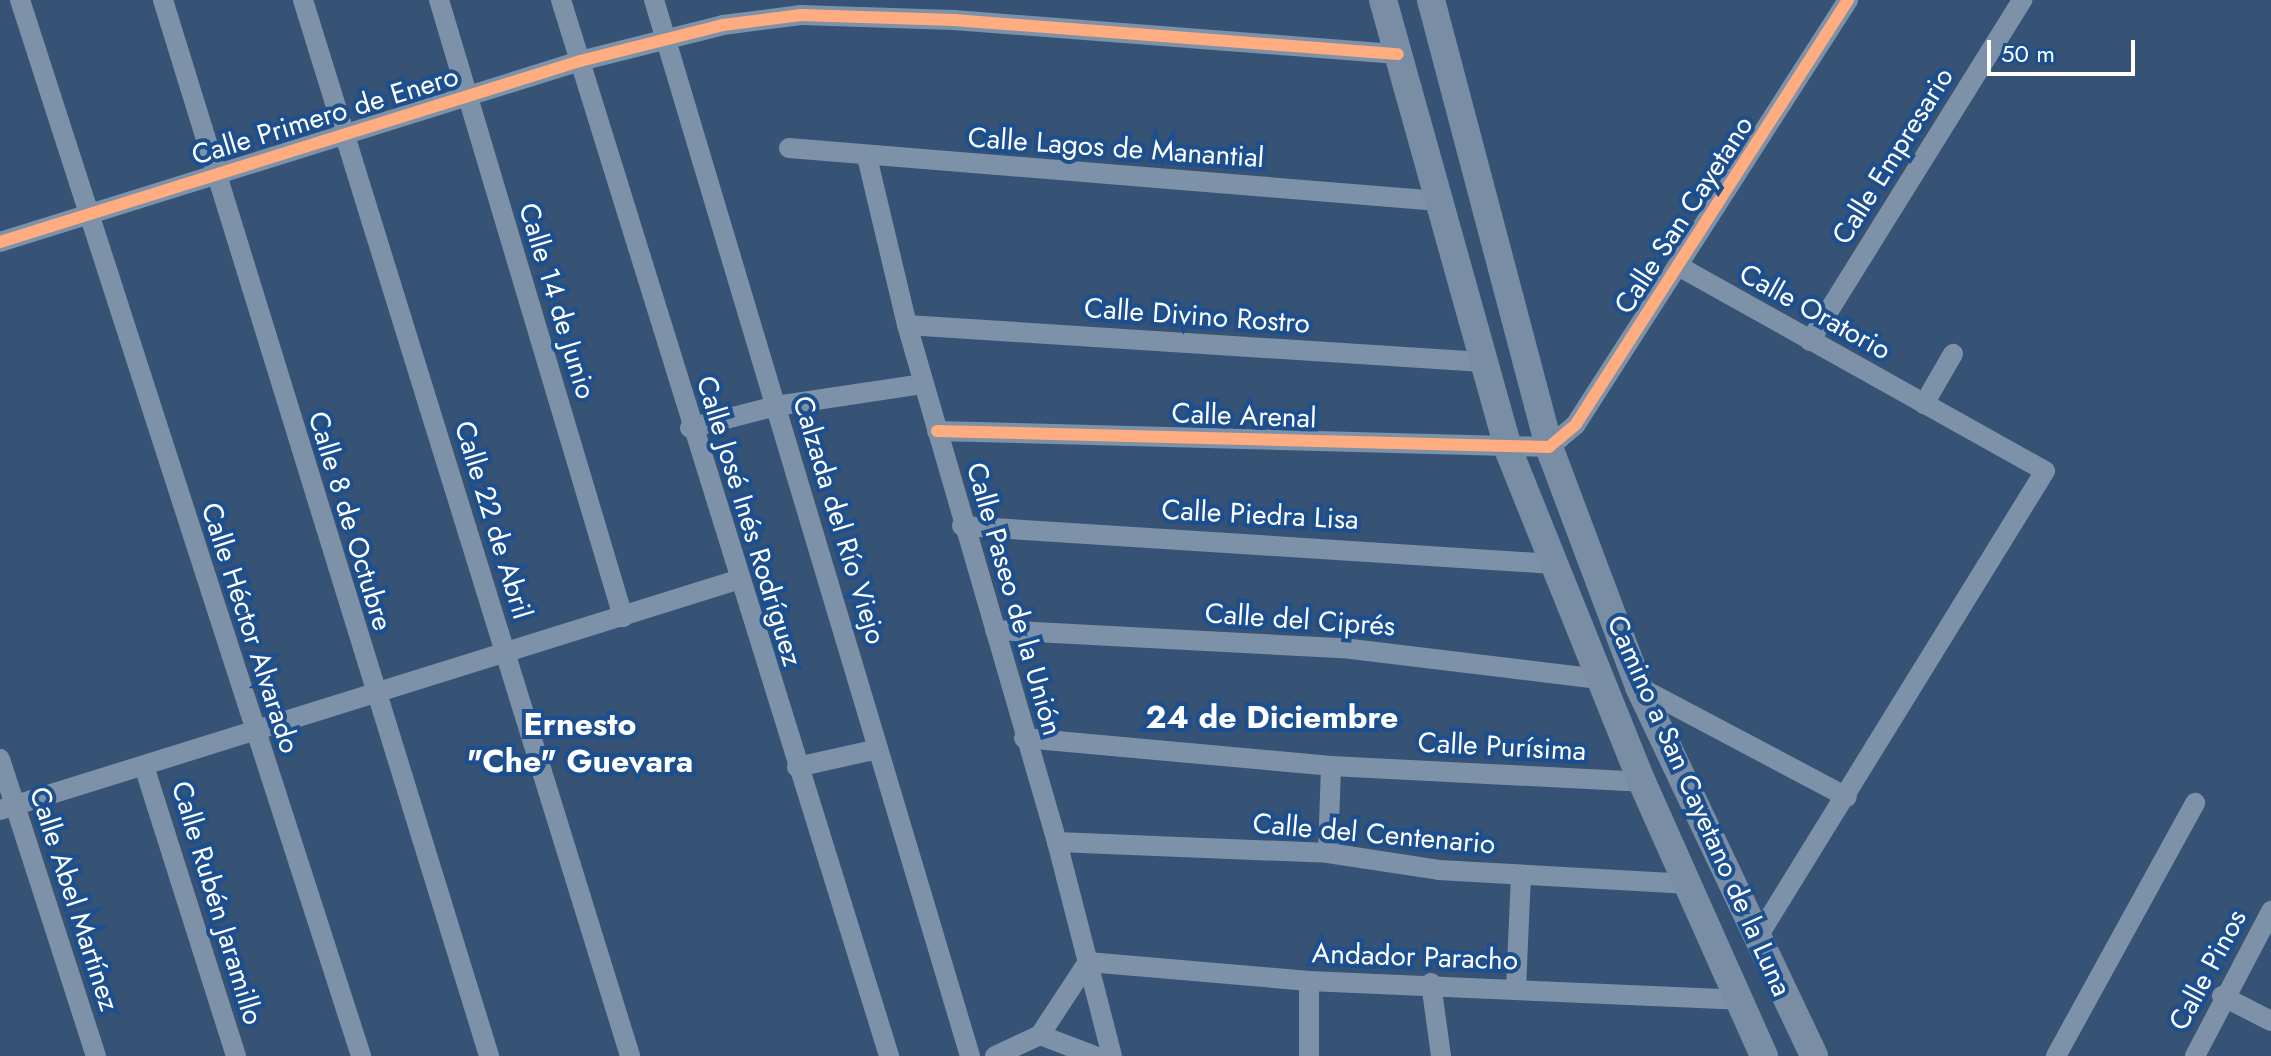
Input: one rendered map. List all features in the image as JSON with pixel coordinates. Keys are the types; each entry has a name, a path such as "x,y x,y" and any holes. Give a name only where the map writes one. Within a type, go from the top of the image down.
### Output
{"street":[{"name":"Calle Héctor Alvarado","path":"20,0 87,216 361,1056"},
{"name":"Calle 8 de Octubre","path":"163,0 213,175 489,1056"},
{"name":"Calle 22 de Abril","path":"303,0 630,1056"},
{"name":"Calle 14 de Junio","path":"439,0 623,617"},
{"name":"Calle José Inés Rodríguez","path":"561,0 737,580 889,1056"},
{"name":"Calzada del Río Viejo","path":"654,0 970,1056"},
{"path":"751,21 765,0"},
{"name":"Camino a San Cayetano de la Luna","path":"1383,0 1508,449 1642,782 1764,1056"},
{"name":"Camino a San Cayetano de la Luna","path":"1431,0 1549,447 1639,687 1814,1056"},
{"name":"Calle San Cayetano","path":"1549,447 1576,424 1680,267 1848,0"},
{"name":"Calle Empresario","path":"1810,341 2022,0"},
{"name":"Calle Primero de Enero","path":"0,242 580,61 664,37 751,21 801,15 954,20 1398,54"},
{"name":"Calle Lagos de Manantial","path":"789,148 867,157 1439,201"},
{"name":"Calle Paseo de la Unión","path":"867,157 923,384 1024,738 1057,842 1112,1056"},
{"name":"Calle Oratorio","path":"1680,267 2045,471 1847,797"},
{"name":"Calle Divino Rostro","path":"907,325 1483,362"},
{"path":"1924,404 1953,354"},
{"path":"690,428 776,406 923,384"},
{"name":"Calle Arenal","path":"937,431 1508,449 1549,447"},
{"name":"Calle Piedra Lisa","path":"962,526 1554,564"},
{"path":"7,808 737,580"},
{"name":"Calle del Ciprés","path":"995,630 1343,648 1599,679"},
{"path":"1639,687 1847,797 1757,938"},
{"name":"Calle Purísima","path":"1024,738 1331,766 1642,782"},
{"path":"797,767 878,749"},
{"name":"Calle Abel Martínez","path":"0,759 7,808 96,1056"},
{"name":"Calle Rubén Jaramillo","path":"144,766 236,1056"},
{"path":"1328,853 1331,766"},
{"path":"2056,1056 2195,803"},
{"name":"Calle del Centenario","path":"1057,842 1328,853 1439,870 1686,884"},
{"path":"1516,989 1521,875"},
{"name":"Calle Pinos","path":"2195,1056 2222,996 2271,911"},
{"path":"995,1056 1040,1035 1088,962"},
{"name":"Andador Paracho","path":"1088,962 1309,981 1431,983 1740,1000"},
{"path":"1309,981 1309,1056"},
{"path":"1431,983 1441,1056"},
{"path":"2222,996 2271,1021"},
{"path":"1040,1035 1095,1056"}],"cycle path":[{"path":"937,431 1549,447 1576,424 1848,0"},
{"path":"0,242 580,61 723,25 801,15 954,20 1398,54"}],"district":[{"name":"24 de Diciembre","path":"1272,717"},
{"name":"Ernesto \"Che\" Guevara","path":"580,744"}]}
